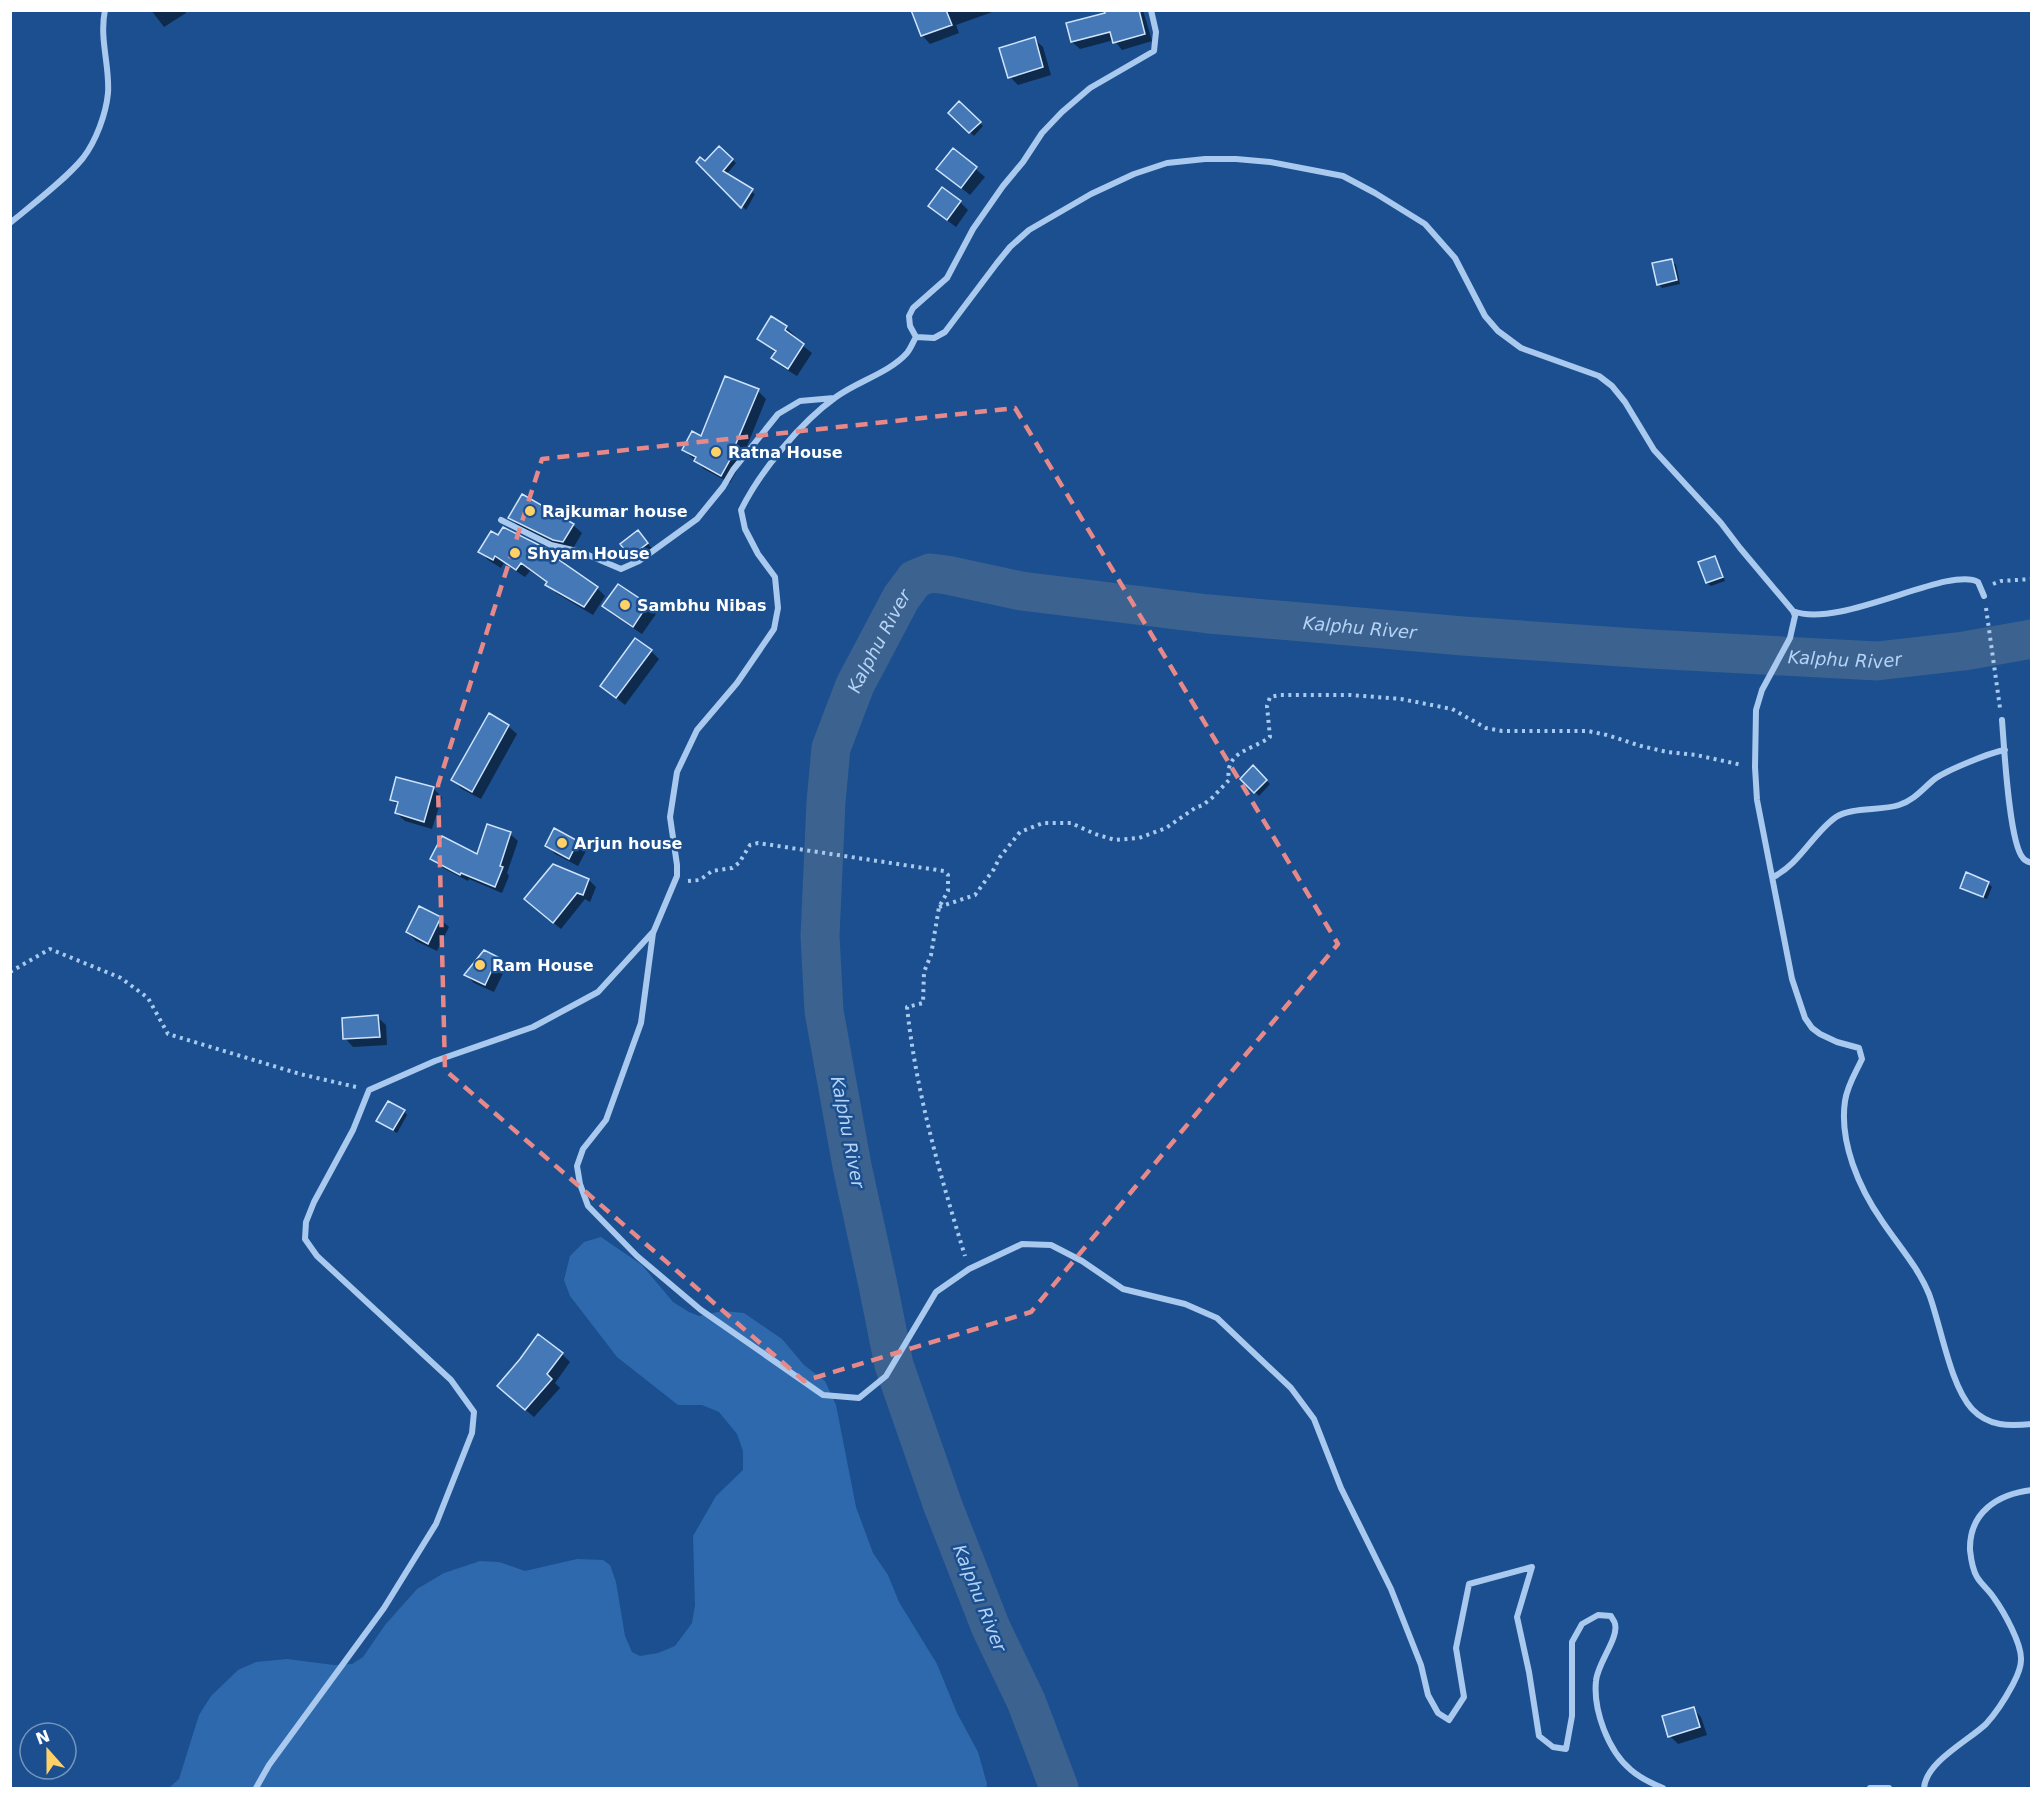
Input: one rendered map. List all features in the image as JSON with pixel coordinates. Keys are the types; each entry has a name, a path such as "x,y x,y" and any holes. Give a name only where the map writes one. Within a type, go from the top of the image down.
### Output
{"street":[{"path":"10,223 77,164 92,142 104,114 108,92 103,39 105,10"},
{"path":"916,337 910,326 909,316 913,308 947,278 973,229 1042,133 1090,88 1154,51 1156,32 1151,10"},
{"path":"916,337 934,338 945,332 1010,247 1029,230 1091,194 1134,174 1167,163 1236,159 1270,162 1343,176 1385,198 1425,224 1455,258 1485,316 1498,331 1521,348 1592,373 1612,386 1625,402 1654,450 1721,524 1793,611 1795,616 1790,638 1762,690 1756,710 1755,767 1757,800 1792,979 1805,1018 1812,1028 1837,1042 1859,1048 1861,1052 1862,1059 1847,1091 1844,1112 1849,1148 1866,1196 1905,1251 1929,1293 1950,1363 1967,1402 1973,1410 1989,1422 2007,1426 2031,1424"},
{"path":"916,337 907,353 885,370 834,398 794,436 762,473 741,510 746,529 758,554 774,577 778,608 774,629 737,683 697,730 677,772 670,817 677,876 653,933 641,1023 635,1044 606,1120 583,1149 577,1167 588,1206 637,1256 701,1310 823,1395 859,1398 886,1376 936,1292 969,1269 1022,1244 1051,1245 1082,1261 1123,1289 1185,1304 1217,1318 1291,1388 1314,1419 1341,1488 1391,1589 1421,1665 1428,1695 1438,1713 1449,1719 1464,1697 1456,1648 1468,1584 1532,1567 1517,1617 1529,1672 1539,1736 1553,1747 1566,1749 1572,1716 1572,1642 1582,1624 1598,1615 1611,1616 1616,1624 1614,1637 1596,1680 1599,1709 1607,1738 1631,1770 1663,1788"},
{"path":"501,520 551,544 581,552 621,569 639,561 697,519 778,414 800,401 834,398"},
{"path":"1793,611 1803,615 1850,609 1963,578 1978,582 1984,596"},
{"path":"2002,720 2007,783 2016,840 2023,858 2031,863"},
{"path":"1773,877 1803,852 1827,825 1839,816 1848,812 1898,806 1919,794 1944,773 2005,750"},
{"path":"256,1788 269,1765 384,1608 436,1524 472,1433 474,1412 451,1380 317,1257 305,1239 306,1222 314,1202 352,1130 369,1090 435,1061 533,1026 598,992 653,933"},
{"path":"1924,1788 1930,1771 1988,1722 2004,1701 2018,1674 2021,1651 1995,1599 1977,1578 1971,1557 1970,1539 1972,1527 1983,1510 2002,1499 2031,1490"},
{"path":"1870,1788 1889,1788"}],"path":[{"path":"2002,720 1984,596 1987,586 2001,581 2031,579"},
{"path":"939,907 975,895 1020,832 1043,823 1071,823 1115,840 1139,838 1166,828 1213,798 1229,780 1230,763 1251,746 1262,743 1270,737 1267,706 1270,697 1280,695 1351,695 1401,699 1452,709 1486,728 1502,731 1588,731 1667,752 1696,755 1755,767"},
{"path":"677,876 690,882 700,880 712,871 732,868 739,863 750,845 758,843 944,871 948,875 948,891 939,907 931,955 924,972 923,1003 907,1007 910,1036 936,1162 969,1269"},
{"path":"10,972 51,949 121,978 148,998 168,1034 300,1074 369,1090"}],"highlighted area":[{"path":"1015,408 1338,944 1031,1312 804,1381 445,1070 438,785 542,459"}],"shaded area":[{"path":"601,1237 642,1265 673,1302 699,1316 723,1311 744,1313 782,1339 804,1365 825,1381 836,1405 856,1507 873,1553 888,1575 899,1602 937,1664 957,1713 978,1752 987,1784 986,1788 169,1788 179,1779 199,1715 211,1696 238,1670 256,1662 287,1659 334,1665 352,1664 363,1657 385,1625 417,1589 444,1573 480,1561 499,1562 525,1571 577,1559 603,1560 610,1565 616,1582 625,1636 632,1652 640,1656 658,1653 675,1646 692,1623 695,1605 693,1536 716,1496 743,1470 743,1451 737,1434 719,1412 702,1405 678,1405 617,1357 570,1296 564,1280 570,1256 584,1242"}],"building":[{"path":"911,10 946,10 952,25 921,36"},
{"path":"1104,10 1139,10 1145,34 1113,43 1110,32 1071,42 1066,23 1105,13"},
{"path":"1035,37 1043,67 1008,78 999,48"},
{"path":"959,101 981,122 969,133 948,113"},
{"path":"719,146 733,159 723,171 753,189 741,208 696,162 700,157 705,161"},
{"path":"953,148 977,167 961,188 936,169"},
{"path":"942,187 961,201 947,220 928,206"},
{"path":"1672,259 1677,280 1657,285 1652,263"},
{"path":"771,316 787,326 785,330 804,344 788,369 771,358 776,351 757,339"},
{"path":"725,376 759,389 735,446 737,447 721,476 694,461 696,457 682,450 692,431 701,436"},
{"path":"522,494 574,524 563,542 553,540 508,518"},
{"path":"503,527 549,550 558,552 555,557 598,587 584,607 545,585 547,582 521,563 516,570 495,556 493,560 478,552 491,531 498,535"},
{"path":"638,530 648,543 630,557 620,544"},
{"path":"1715,556 1723,577 1706,583 1698,562"},
{"name":"Sambhu Nibas","path":"618,584 648,604 633,627 602,606"},
{"path":"635,638 652,650 616,698 600,686"},
{"path":"489,713 509,725 472,792 451,780"},
{"path":"1253,765 1267,780 1254,793 1240,779"},
{"path":"396,777 434,787 424,822 395,813 398,802 390,800"},
{"path":"487,824 511,832 500,866 503,867 495,887 461,873 460,875 430,859 442,836 477,854"},
{"name":"Arjun house","path":"554,828 578,841 569,859 545,846"},
{"path":"553,864 589,879 583,895 577,893 553,923 524,899"},
{"path":"1966,872 1989,882 1983,897 1960,888"},
{"path":"419,906 441,917 428,944 406,932"},
{"name":"Ram House","path":"484,950 498,957 485,985 464,975"},
{"path":"378,1015 380,1037 343,1039 342,1018"},
{"path":"388,1101 405,1110 393,1130 376,1121"},
{"path":"538,1334 563,1353 547,1374 552,1379 525,1410 497,1386"},
{"path":"1694,1707 1700,1727 1668,1737 1662,1716"}],"waterway":[{"name":"Kalphu River","path":"1059,1788 1026,1701 991,1628 943,1506 894,1365 852,1166 824,1011 820,936 826,802 831,748 855,685 901,598 915,579 930,573 1021,591 1209,614 1463,636 1650,649 1877,661 1964,651 2032,639"}],"place":[{"name":"Ratna House","path":"716,452"},
{"name":"Rajkumar house","path":"530,511"},
{"name":"Shyam House","path":"515,553"},
{"name":"Sambhu Nibas","path":"625,605"},
{"name":"Arjun house","path":"562,843"},
{"name":"Ram House","path":"480,965"}]}
